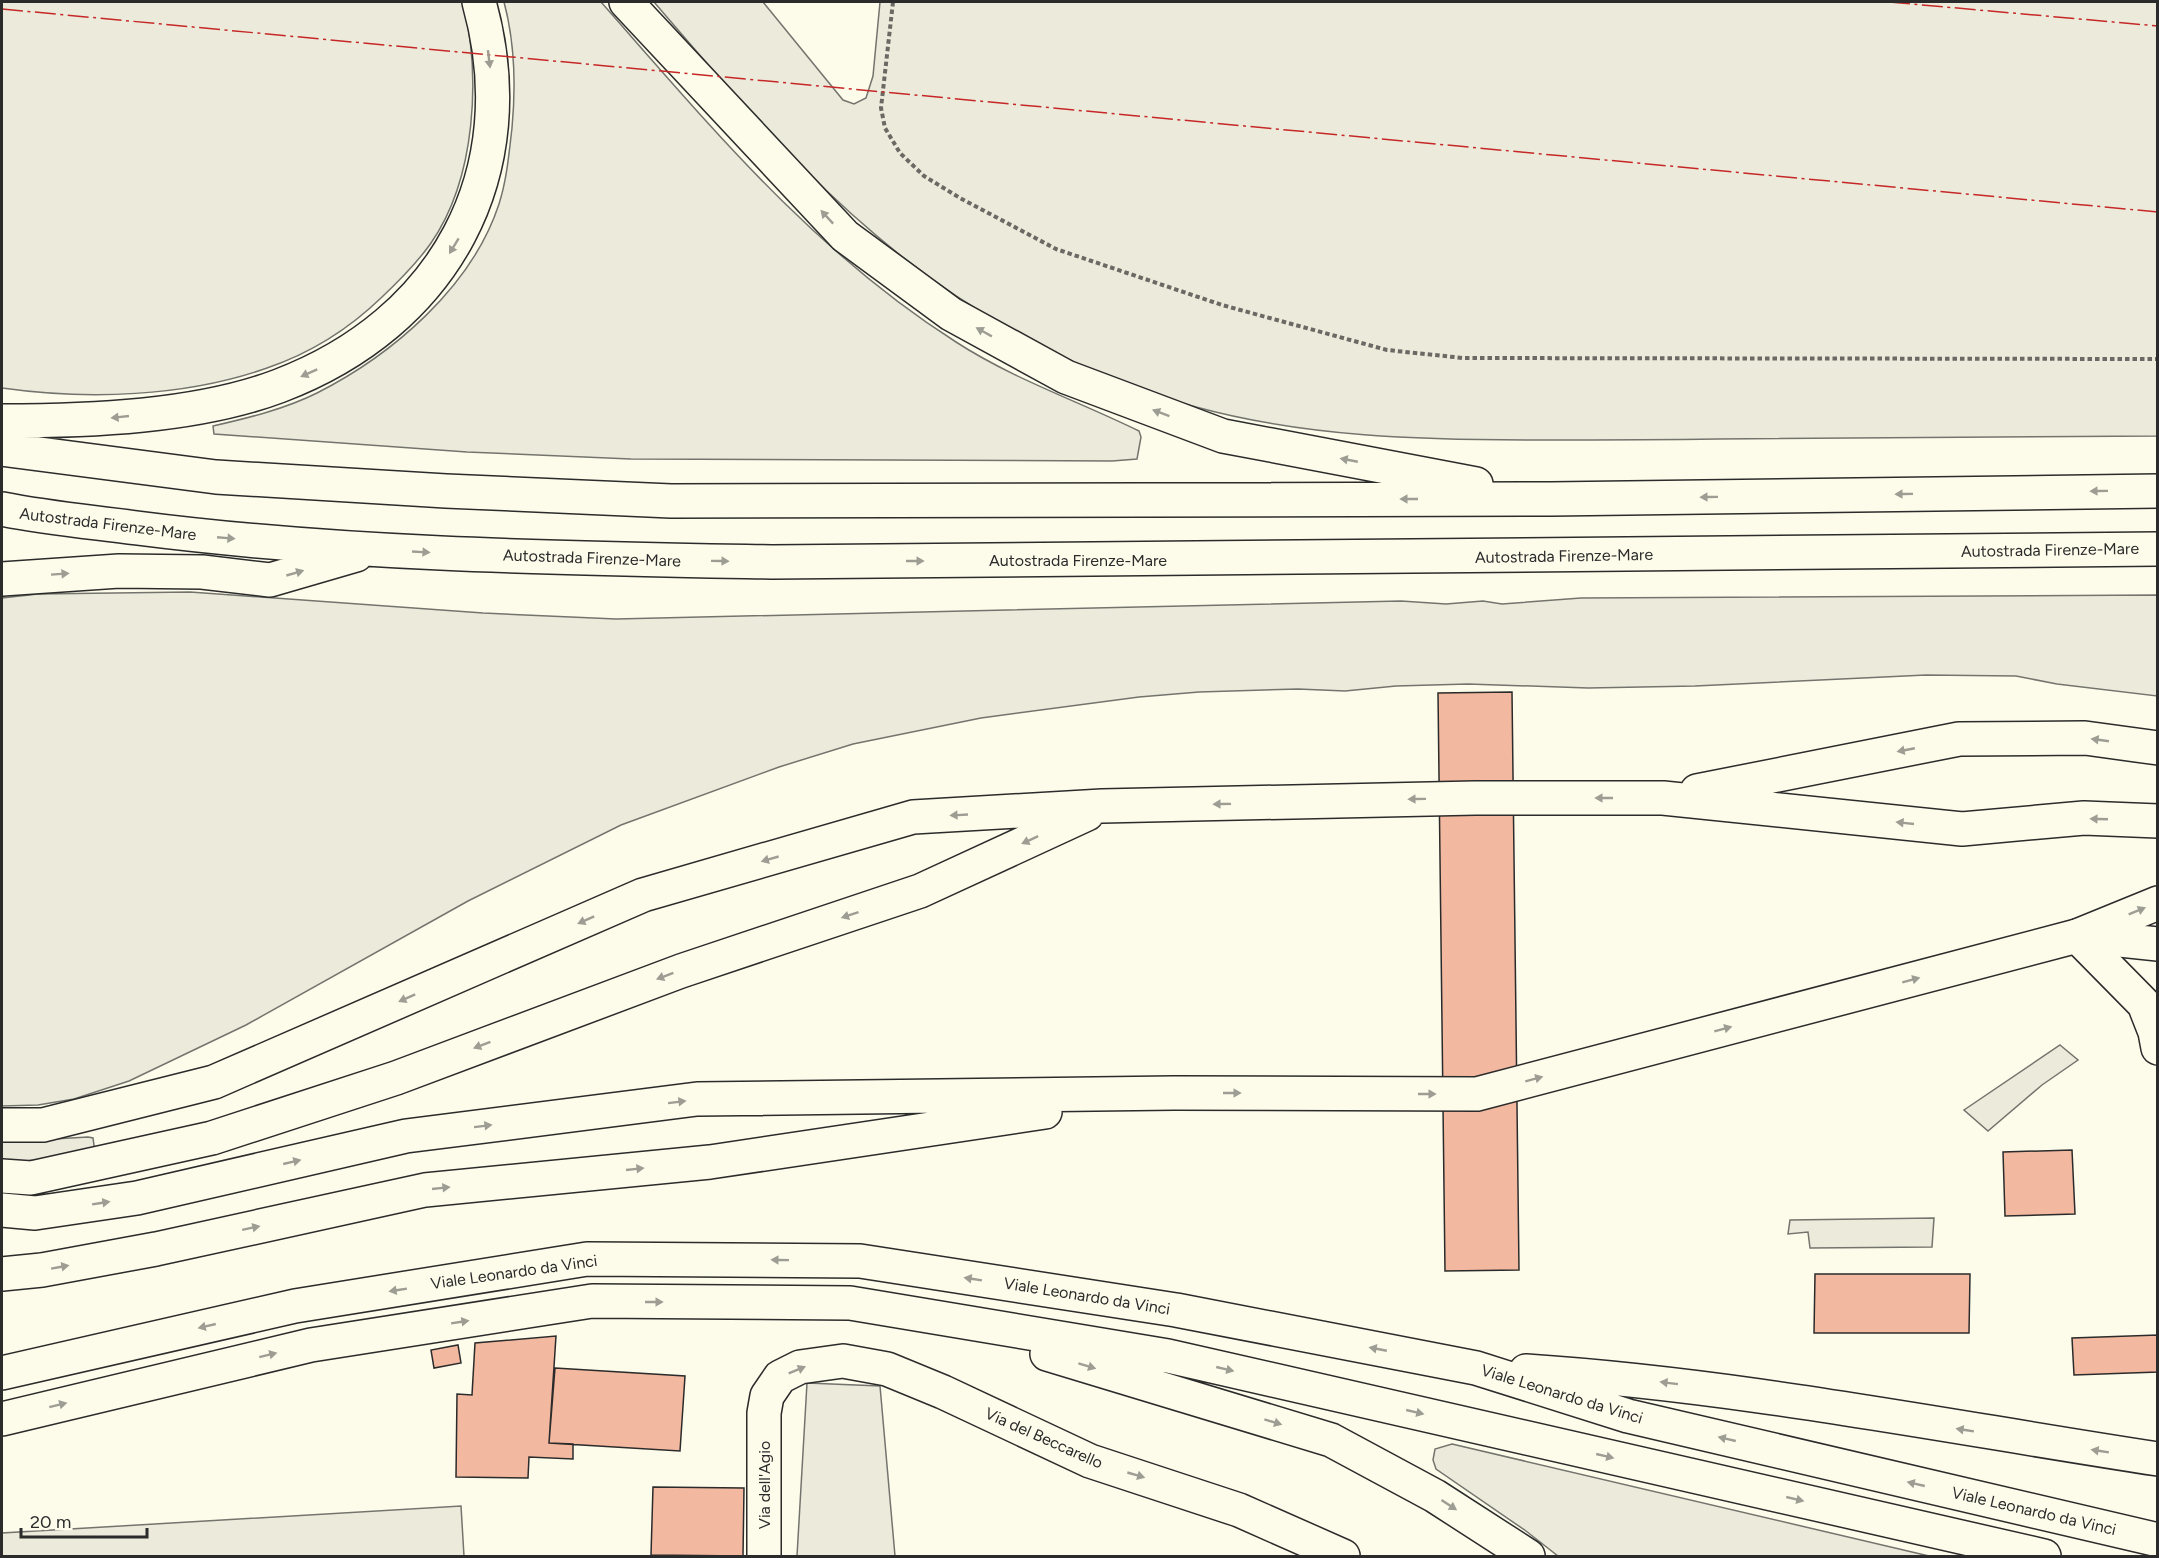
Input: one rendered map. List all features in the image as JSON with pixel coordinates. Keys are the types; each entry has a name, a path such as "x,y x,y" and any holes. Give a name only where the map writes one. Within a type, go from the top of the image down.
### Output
{"main road":[{"path":"2,421 94,419 156,413 194,408 269,389 321,368 398,316 455,247 477,195 490,152 493,85 485,23 479,2"},
{"path":"626,2 845,236 951,314 1066,377 1222,436 1551,499"},
{"path":"2,448 216,477 446,491 671,501 1551,499 2157,491"},
{"name":"Autostrada Firenze-Mare","path":"2,509 201,536 376,550 587,559 783,562 2157,549"},
{"path":"2,579 119,571 202,572 270,580 376,550"},
{"path":"1663,798 1959,739 2085,738 2157,748"},
{"path":"2,1125 43,1125 213,1082 643,895 914,818 1102,807 1475,798 1663,798 1962,830 2084,818 2157,821"},
{"path":"2,1176 31,1178 212,1138 396,1078 681,970 920,891 1102,807"},
{"path":"2,1210 35,1213 137,1198 406,1136 697,1100 1174,1093 1478,1094 2078,936 2157,903"},
{"path":"2078,936 2157,944"},
{"path":"2078,936 2144,1004 2155,1032 2157,1048"},
{"path":"2,1274 42,1270 134,1254 424,1190 710,1161 1174,1093"},
{"name":"Viale Leonardo da Vinci","path":"2,1373 295,1306 587,1259 860,1261 1176,1310 1476,1368 1628,1416 2157,1540"},
{"path":"2,1419 311,1345 592,1301 850,1303 1168,1356 2044,1557"},
{"path":"930,1318 1331,1440 1435,1496 1528,1557"},
{"name":"Via del Beccarello","path":"764,1413 767,1396 780,1377 801,1367 843,1361 887,1369 943,1392 1090,1461 1239,1510 1343,1557"},
{"path":"1476,1368 1624,1378 1692,1386 2157,1459"},
{"name":"Via dell'Agio","path":"764,1413 764,1557"}],"path":[{"path":"893,2 881,108 885,128 900,153 924,176 1056,249 1192,296 1312,331 1387,350 1464,358 2157,359"}],"shaded area":[{"path":"2,2 463,2 472,62 471,126 458,188 446,217 420,257 402,278 369,309 329,339 283,362 236,378 170,390 102,395 2,388"},
{"path":"504,2 601,2 766,185 856,268 904,306 978,355 1023,379 1139,431 1141,437 1137,459 1112,461 631,459 467,452 214,434 213,426 305,399 373,359 426,315 470,263 487,234 499,204 509,156 514,80 510,33"},
{"path":"654,2 763,2 843,100 854,104 866,98 873,76 880,2 2157,2 2157,436 1449,439 1322,431 1279,425 1196,407 1133,387 1042,346 984,314 912,265 832,196 795,159 723,82"},
{"path":"190,592 483,613 616,619 1401,601 1446,604 1483,601 1502,604 1581,598 2157,595 2157,696 2057,684 2016,676 1926,675 1695,686 1588,688 1468,684 1396,686 1345,691 1298,689 1199,692 1139,697 981,718 853,744 779,767 621,825 468,901 246,1025 129,1081 74,1099 38,1105 2,1106 2,598 38,594"},
{"path":"2060,1045 2078,1060 2042,1085 1988,1131 1964,1110"},
{"path":"93,1138 95,1153 62,1159 2,1162 2,1142"},
{"path":"1934,1218 1932,1247 1810,1248 1808,1232 1788,1234 1790,1220"},
{"path":"807,1383 880,1386 895,1556 797,1556"},
{"path":"1452,1444 1929,1556 1558,1556 1436,1469 1433,1460 1435,1449"},
{"path":"461,1506 464,1556 2,1556 2,1533"}],"building":[{"path":"1512,692 1519,1270 1445,1271 1438,693"},
{"path":"2072,1150 2075,1214 2005,1216 2003,1152"},
{"path":"1815,1274 1970,1274 1969,1333 1814,1333"},
{"path":"2158,1335 2158,1372 2074,1375 2072,1338"},
{"path":"556,1336 549,1443 573,1444 573,1459 529,1457 528,1478 456,1477 457,1394 472,1395 475,1343"},
{"path":"458,1345 461,1363 434,1368 431,1350"},
{"path":"555,1368 685,1376 680,1451 549,1443"},
{"path":"653,1487 744,1488 743,1556 651,1555"}],"power":[{"path":"1889,2 2158,26"},
{"path":"2,9 2158,212"}]}
